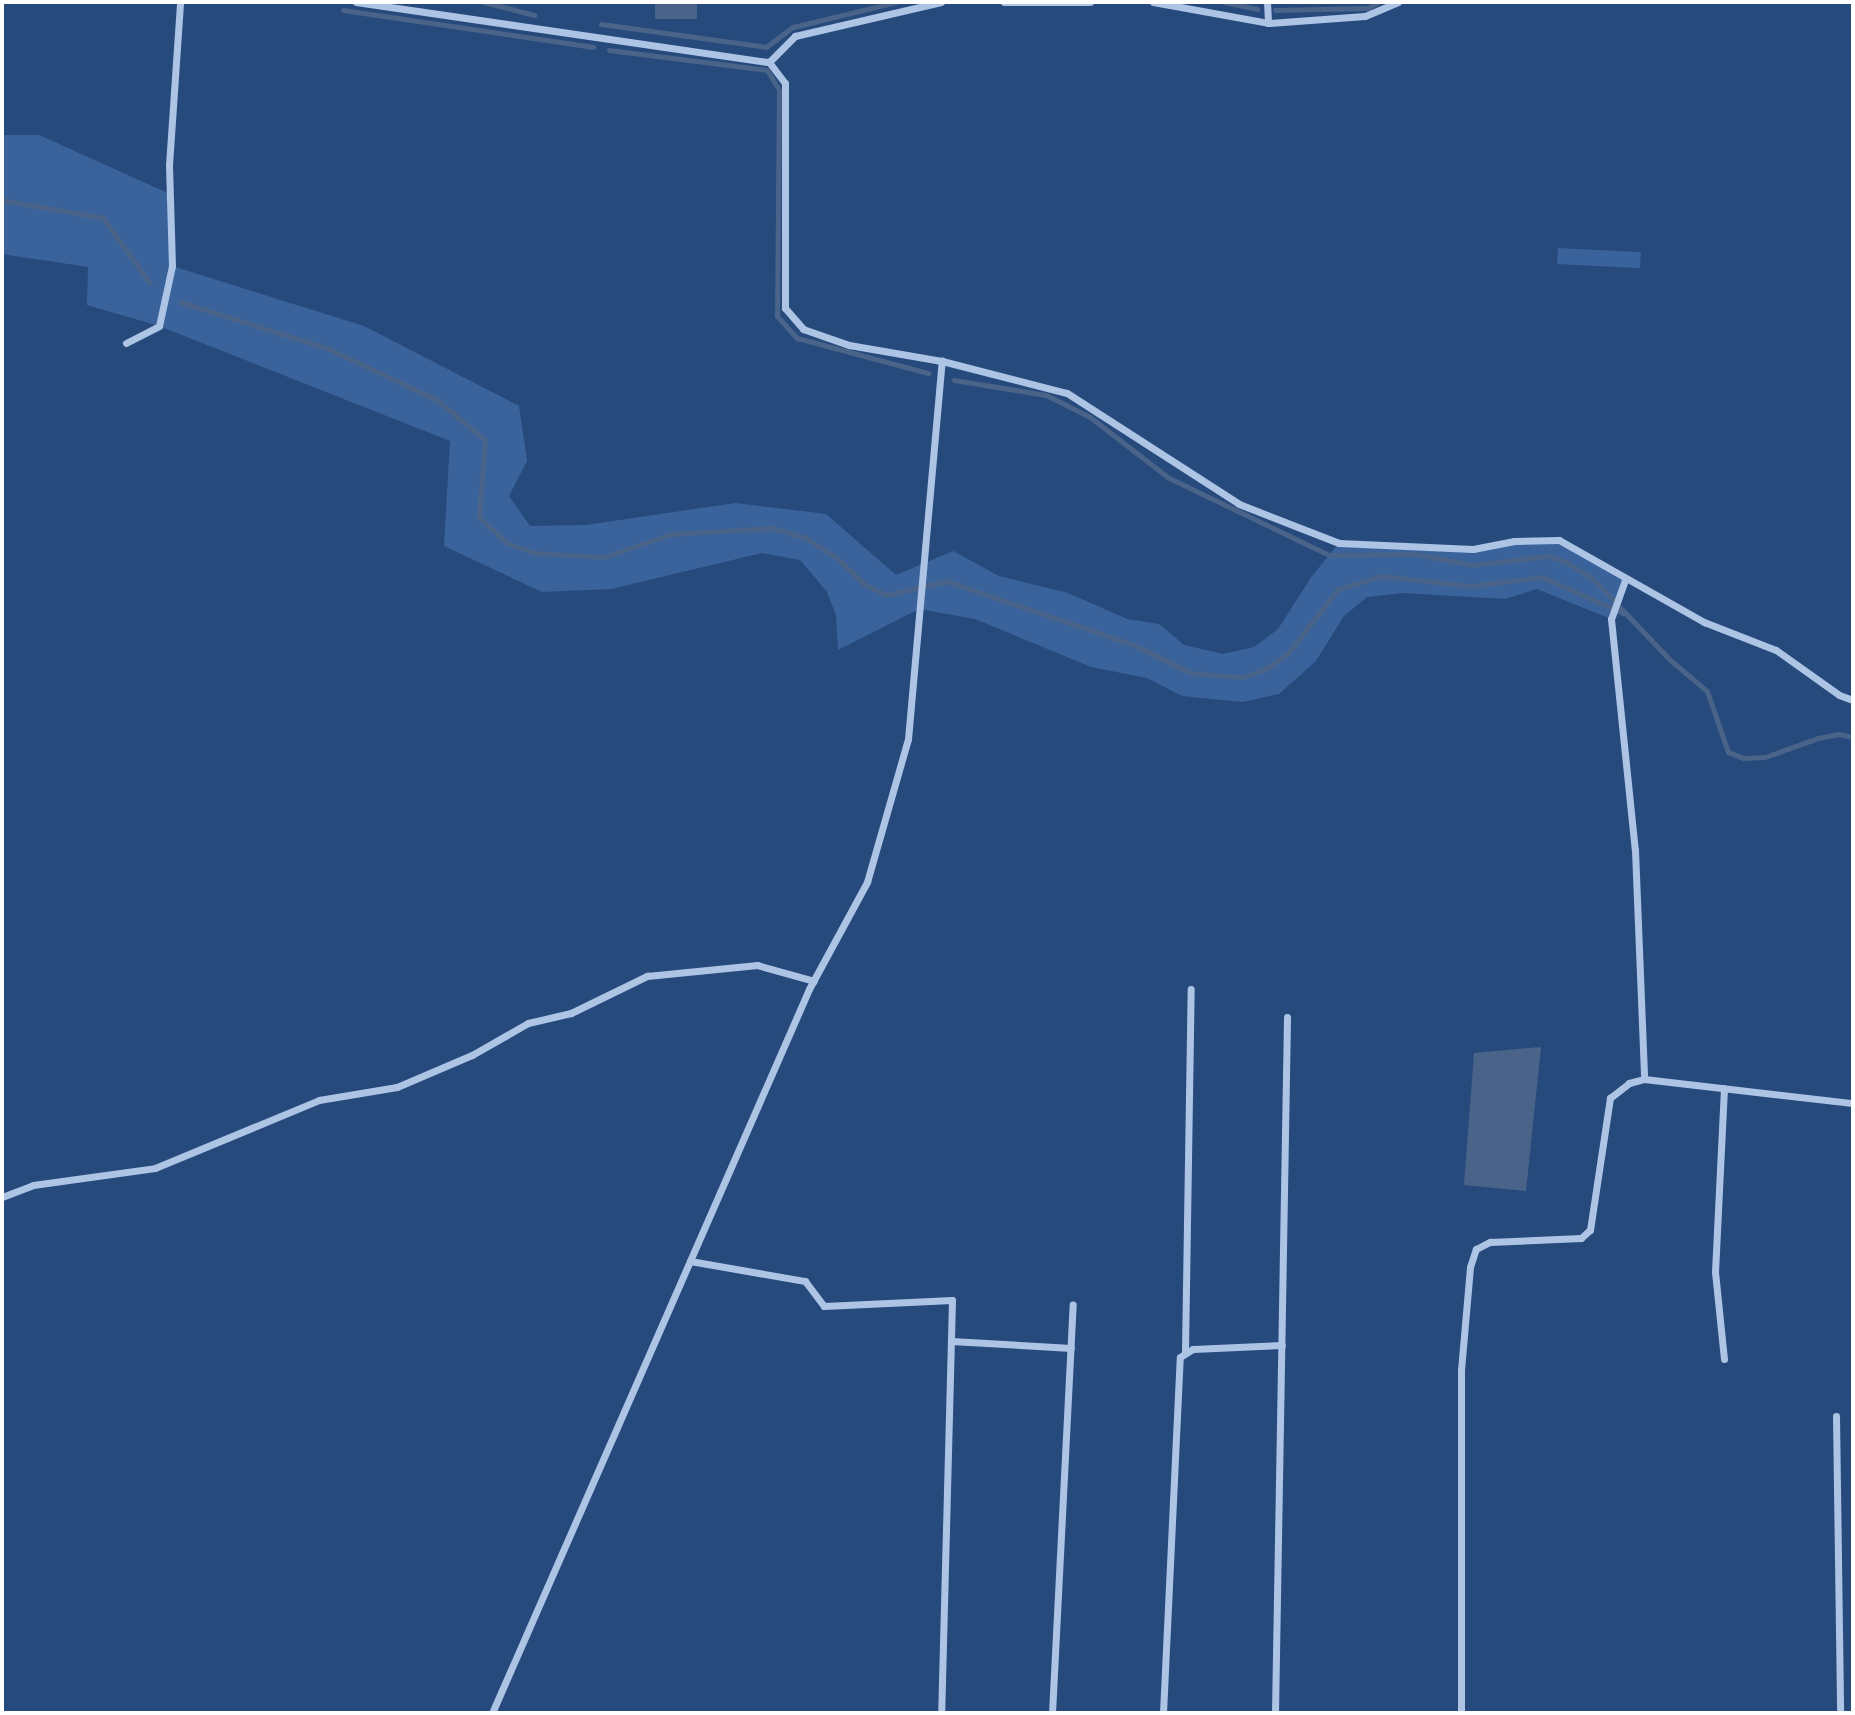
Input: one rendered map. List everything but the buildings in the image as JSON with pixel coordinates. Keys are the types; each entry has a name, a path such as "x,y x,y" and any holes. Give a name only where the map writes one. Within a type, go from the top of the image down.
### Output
{"street":[{"path":"126,343 159,326 172,266 169,165 180,2"},
{"path":"356,2 769,62 785,83 785,307 803,329 837,341 942,361 1067,393 1239,503 1339,542 1473,549 1514,541 1559,540 1625,580 1704,622 1776,650 1839,695 1853,700"},
{"path":"769,62 794,36 941,2"},
{"path":"1004,2 1090,2"},
{"path":"1153,2 1268,23 1365,16 1398,2"},
{"path":"1267,2 1268,23"},
{"path":"492,1713 814,981 867,882 908,739 942,361"},
{"path":"1625,580 1611,619 1635,850 1644,1079"},
{"path":"2,1197 33,1185 155,1168 320,1100 397,1087 472,1055 528,1023 571,1013 647,976 757,965 814,981"},
{"path":"1163,1713 1176,1426 1185,1352 1191,989"},
{"path":"1275,1713 1287,1017"},
{"path":"1461,1713 1461,1370 1470,1266 1476,1248 1490,1242 1581,1238 1590,1230 1610,1098 1629,1083 1644,1079 1853,1103"},
{"path":"1724,1088 1715,1272 1724,1359"},
{"path":"690,1261 805,1281 824,1306 952,1300 941,1713"},
{"path":"1052,1713 1073,1305"},
{"path":"951,1341 1071,1348"},
{"path":"1185,1352 1282,1345"},
{"path":"1836,1416 1840,1713"}],"shaded area":[{"path":"655,2 697,2 697,19 655,19"},
{"path":"2,135 39,135 170,194 172,266 364,326 519,406 527,461 509,496 530,526 586,525 735,503 826,514 896,575 953,551 999,576 1068,593 1127,619 1159,624 1184,645 1223,654 1254,647 1278,629 1312,576 1339,543 1473,549 1514,541 1559,540 1625,580 1611,619 1537,589 1505,599 1403,593 1367,597 1344,616 1316,661 1279,694 1243,702 1182,696 1147,678 1091,667 975,619 919,609 838,650 836,615 827,592 800,560 762,553 611,589 542,592 444,546 450,441 159,326 87,305 88,267 2,254"},
{"path":"1558,248 1641,252 1640,268 1557,264"},
{"path":"1541,1047 1526,1191 1464,1185 1474,1053"}],"waterway":[{"path":"484,2 534,15"},
{"path":"601,24 766,47 793,27 896,2"},
{"path":"1224,2 1257,9"},
{"path":"1275,10 1368,8 1378,2"},
{"path":"343,10 593,47"},
{"path":"609,50 767,70 779,90 777,316 797,338 928,373"},
{"path":"2,200 103,218 149,282"},
{"path":"180,302 327,348 437,400 485,440 479,517 507,543 535,553 604,557 671,534 773,528 806,538 837,558 864,584 887,595 946,581 1134,645 1191,673 1243,677 1268,668 1289,652 1338,589 1382,576 1471,586 1542,577 1623,613"},
{"path":"954,380 1046,395 1090,417 1169,478 1329,555 1416,554 1472,565 1548,556 1566,562 1592,578 1670,660 1707,691 1728,752 1744,758 1765,757 1818,738 1839,734 1853,737"}]}
